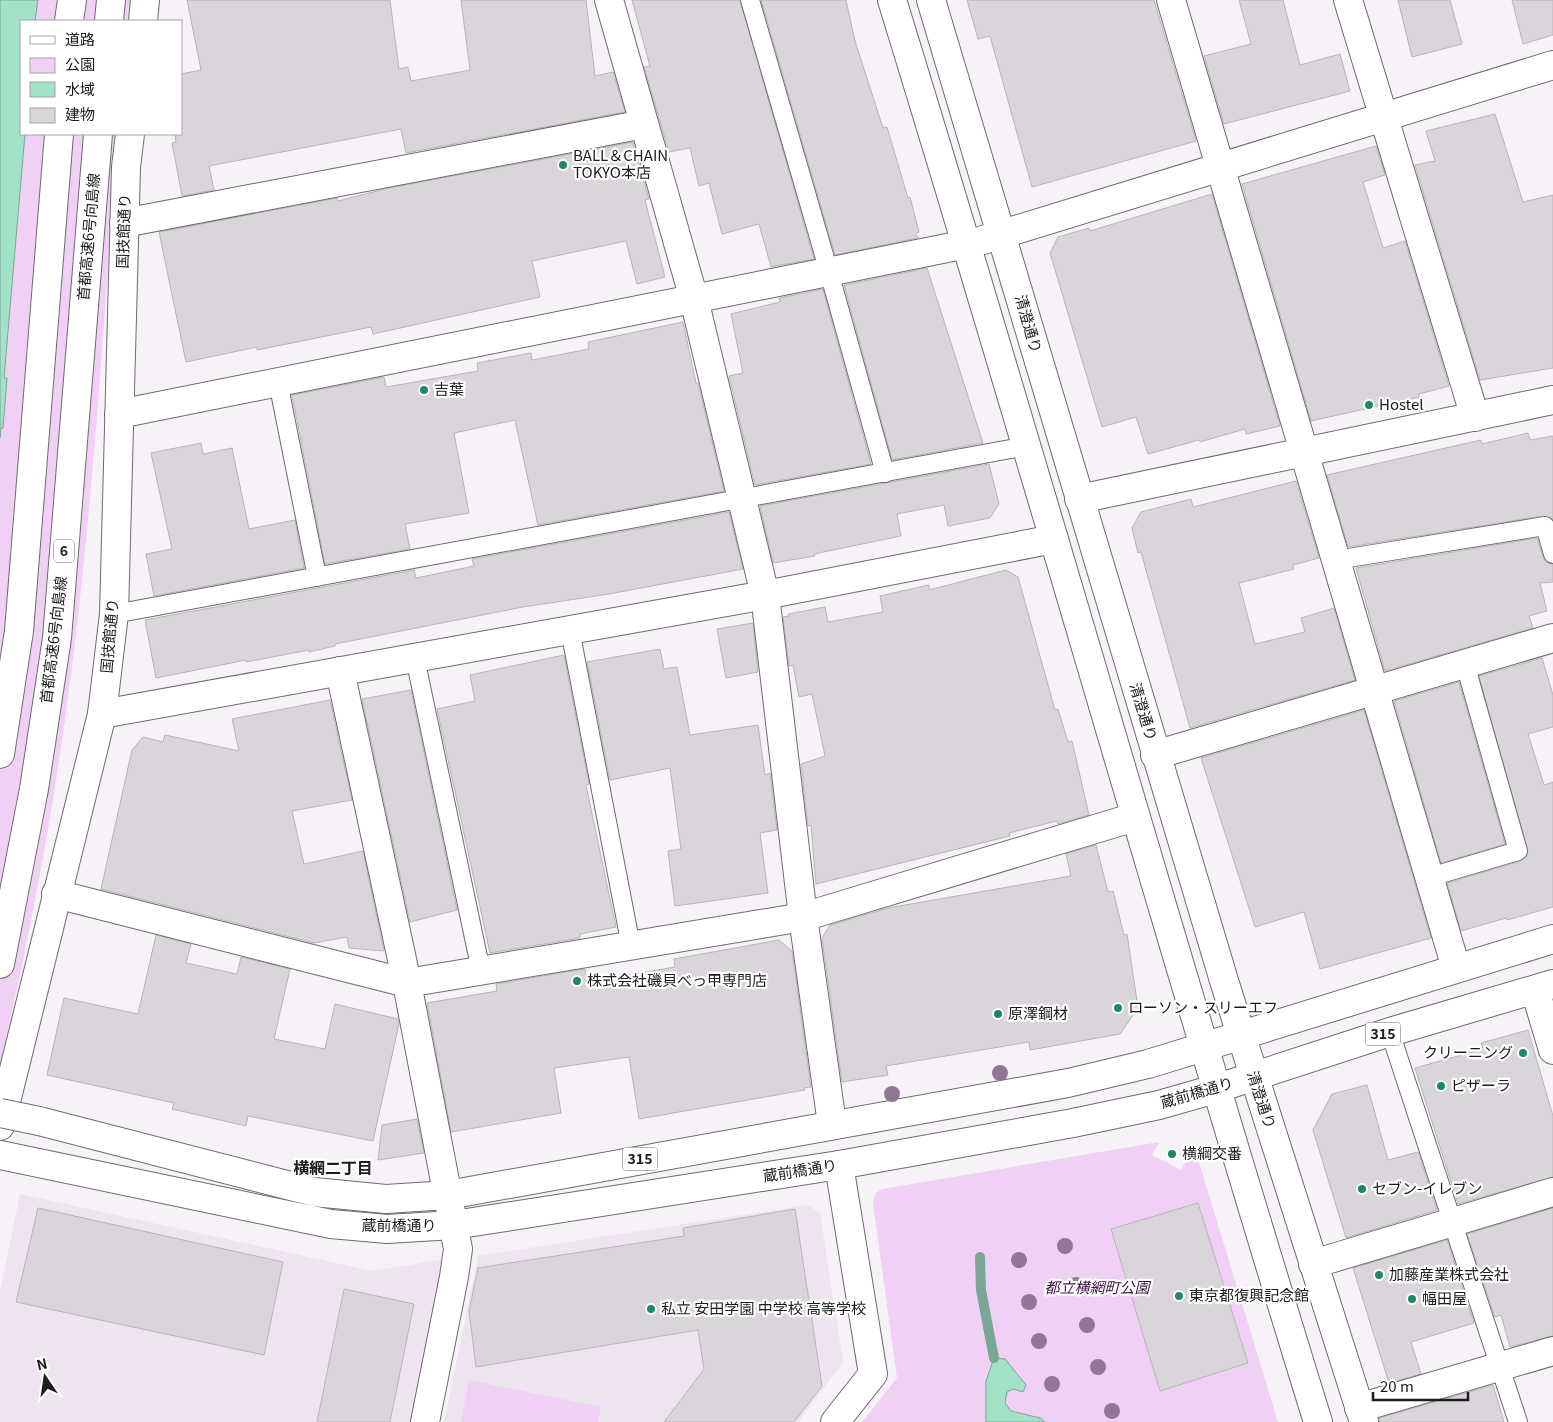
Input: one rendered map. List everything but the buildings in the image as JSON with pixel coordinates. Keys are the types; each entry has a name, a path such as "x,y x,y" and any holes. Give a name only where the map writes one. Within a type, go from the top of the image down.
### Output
{"main road":[{"path":"69,20 72,0"},
{"path":"109,20 111,0"},
{"path":"143,20 145,0"},
{"path":"609,0 694,299 766,595 803,917 832,1124"},
{"path":"892,0 1027,446 1215,1089 1318,1422"},
{"name":"清澄通り","path":"931,0 1155,755 1253,1077 1362,1415"},
{"path":"1171,0 1456,968"},
{"path":"1348,0 1475,417"},
{"path":"119,414 967,244 1553,65"},
{"path":"124,223 644,124"},
{"path":"0,754 19,631 58,135"},
{"name":"首都高速6号向島線","path":"0,964 34,789 57,638 98,135"},
{"name":"国技館通り","path":"0,1126 102,714 114,614 124,223 126,167 130,135"},
{"path":"1079,499 1553,400"},
{"path":"102,714 766,595 1054,539"},
{"path":"1155,755 1553,638"},
{"path":"340,671 407,983 458,1249 425,1422"},
{"path":"56,894 407,983 803,917 1135,818"},
{"name":"蔵前橋通り","path":"0,1113 39,1121 314,1192 386,1199 448,1194 1068,1083 1148,1064 1456,968 1553,940"},
{"path":"1544,987 1553,1050"},
{"name":"蔵前橋通り","path":"0,1155 331,1224 387,1229 454,1225 840,1165 1072,1123 1158,1105 1215,1089 1390,1032 1544,987"},
{"path":"835,1422 872,1374 840,1165"},
{"path":"1313,1264 1553,1192"},
{"path":"1362,1415 1500,1367 1553,1351"}],"lane":[{"path":"750,0 829,272 884,472"},
{"path":"278,382 317,577"},
{"path":"114,614 1027,446"},
{"path":"1336,560 1545,526 1553,554"},
{"path":"570,630 631,946"},
{"path":"415,658 481,971"},
{"path":"1430,877 1518,851 1465,664"},
{"path":"1390,1032 1518,1422"}],"shaded area":[{"path":"20,1194 373,1271 445,1259 412,1422 0,1422 0,1292"},
{"name":"私立 安田学園 中学校 高等学校","path":"808,1205 820,1213 843,1362 798,1422 444,1422 478,1256"}],"green space":[{"path":"38,0 130,0 127,20 35,20"},
{"path":"25,135 117,135 91,487 77,627 55,790 20,973 0,1064 0,438 1,428 3,427 7,379 4,378"},
{"name":"都立横網町公園","path":"1159,1142 1152,1155 1181,1170 1189,1155 1199,1162 1278,1422 862,1422 897,1378 873,1203 876,1193 882,1189"},
{"path":"469,1380 601,1407 598,1422 461,1422"}],"water":[{"path":"0,0 38,0 35,20 20,20 20,135 25,135 4,378 7,378 3,428 1,428 0,438"},
{"path":"994,1358 1005,1359 1026,1385 1023,1392 1013,1389 1007,1392 1005,1403 1011,1411 1040,1418 1045,1422 986,1422 986,1381"}],"waterway":[{"path":"980,1257 981,1290 994,1358"}],"place":[{"name":"BALL＆CHAIN TOKYO本店","path":"563,165"},
{"name":"吉葉","path":"424,390"},
{"name":"Hostel","path":"1369,405"},
{"name":"株式会社磯貝べっ甲専門店","path":"577,981"},
{"name":"ローソン・スリーエフ","path":"1118,1008"},
{"name":"原澤鋼材","path":"998,1014"},
{"name":"クリーニング","path":"1523,1053"},
{"name":"ピザーラ","path":"1441,1086"},
{"name":"横綱交番","path":"1172,1154"},
{"name":"セブン-イレブン","path":"1362,1189"},
{"name":"加藤産業株式会社","path":"1379,1275"},
{"name":"東京都復興記念館","path":"1179,1296"},
{"name":"幅田屋","path":"1412,1299"},
{"name":"私立 安田学園 中学校 高等学校","path":"651,1309"}],"district":[{"name":"横網二丁目","path":"333,1168"}]}
